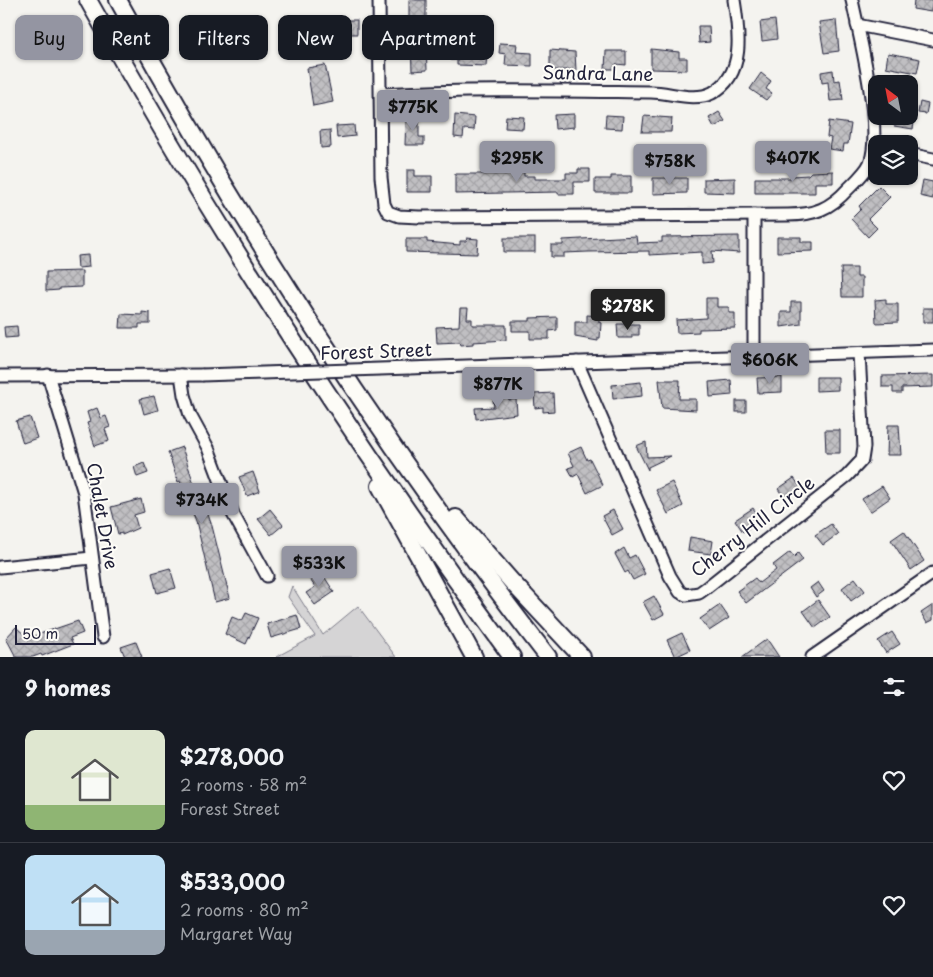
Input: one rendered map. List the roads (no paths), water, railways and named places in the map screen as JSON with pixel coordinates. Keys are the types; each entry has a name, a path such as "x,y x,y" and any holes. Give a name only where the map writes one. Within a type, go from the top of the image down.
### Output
{"highway":[{"path":"88,0 196,187 355,435 454,578 512,657"},
{"path":"118,0 195,133 274,263 394,444 490,583 548,657"},
{"path":"355,435 396,519 474,657"},
{"path":"394,444 512,582 582,657"}],"street":[{"path":"380,0 382,194 388,212 398,216 808,215 821,211 837,201 868,167"},
{"name":"Sandra Lane","path":"380,94 529,90 656,92 693,96 711,93 724,82 734,67 739,48 734,0"},
{"path":"852,0 872,112 874,135"},
{"path":"857,25 933,40"},
{"path":"918,156 933,159"},
{"path":"754,215 754,356"},
{"name":"Forest Street","path":"0,376 202,375 933,350"},
{"name":"Cherry Hill Circle","path":"577,362 670,576 680,592 686,595 706,588 859,464 863,456 864,447 859,352"},
{"name":"Chalet Drive","path":"48,375 84,493 103,637"},
{"path":"181,375 190,415 208,448 233,514 267,576"},
{"path":"0,568 92,558"},
{"path":"812,657 933,573"}]}
